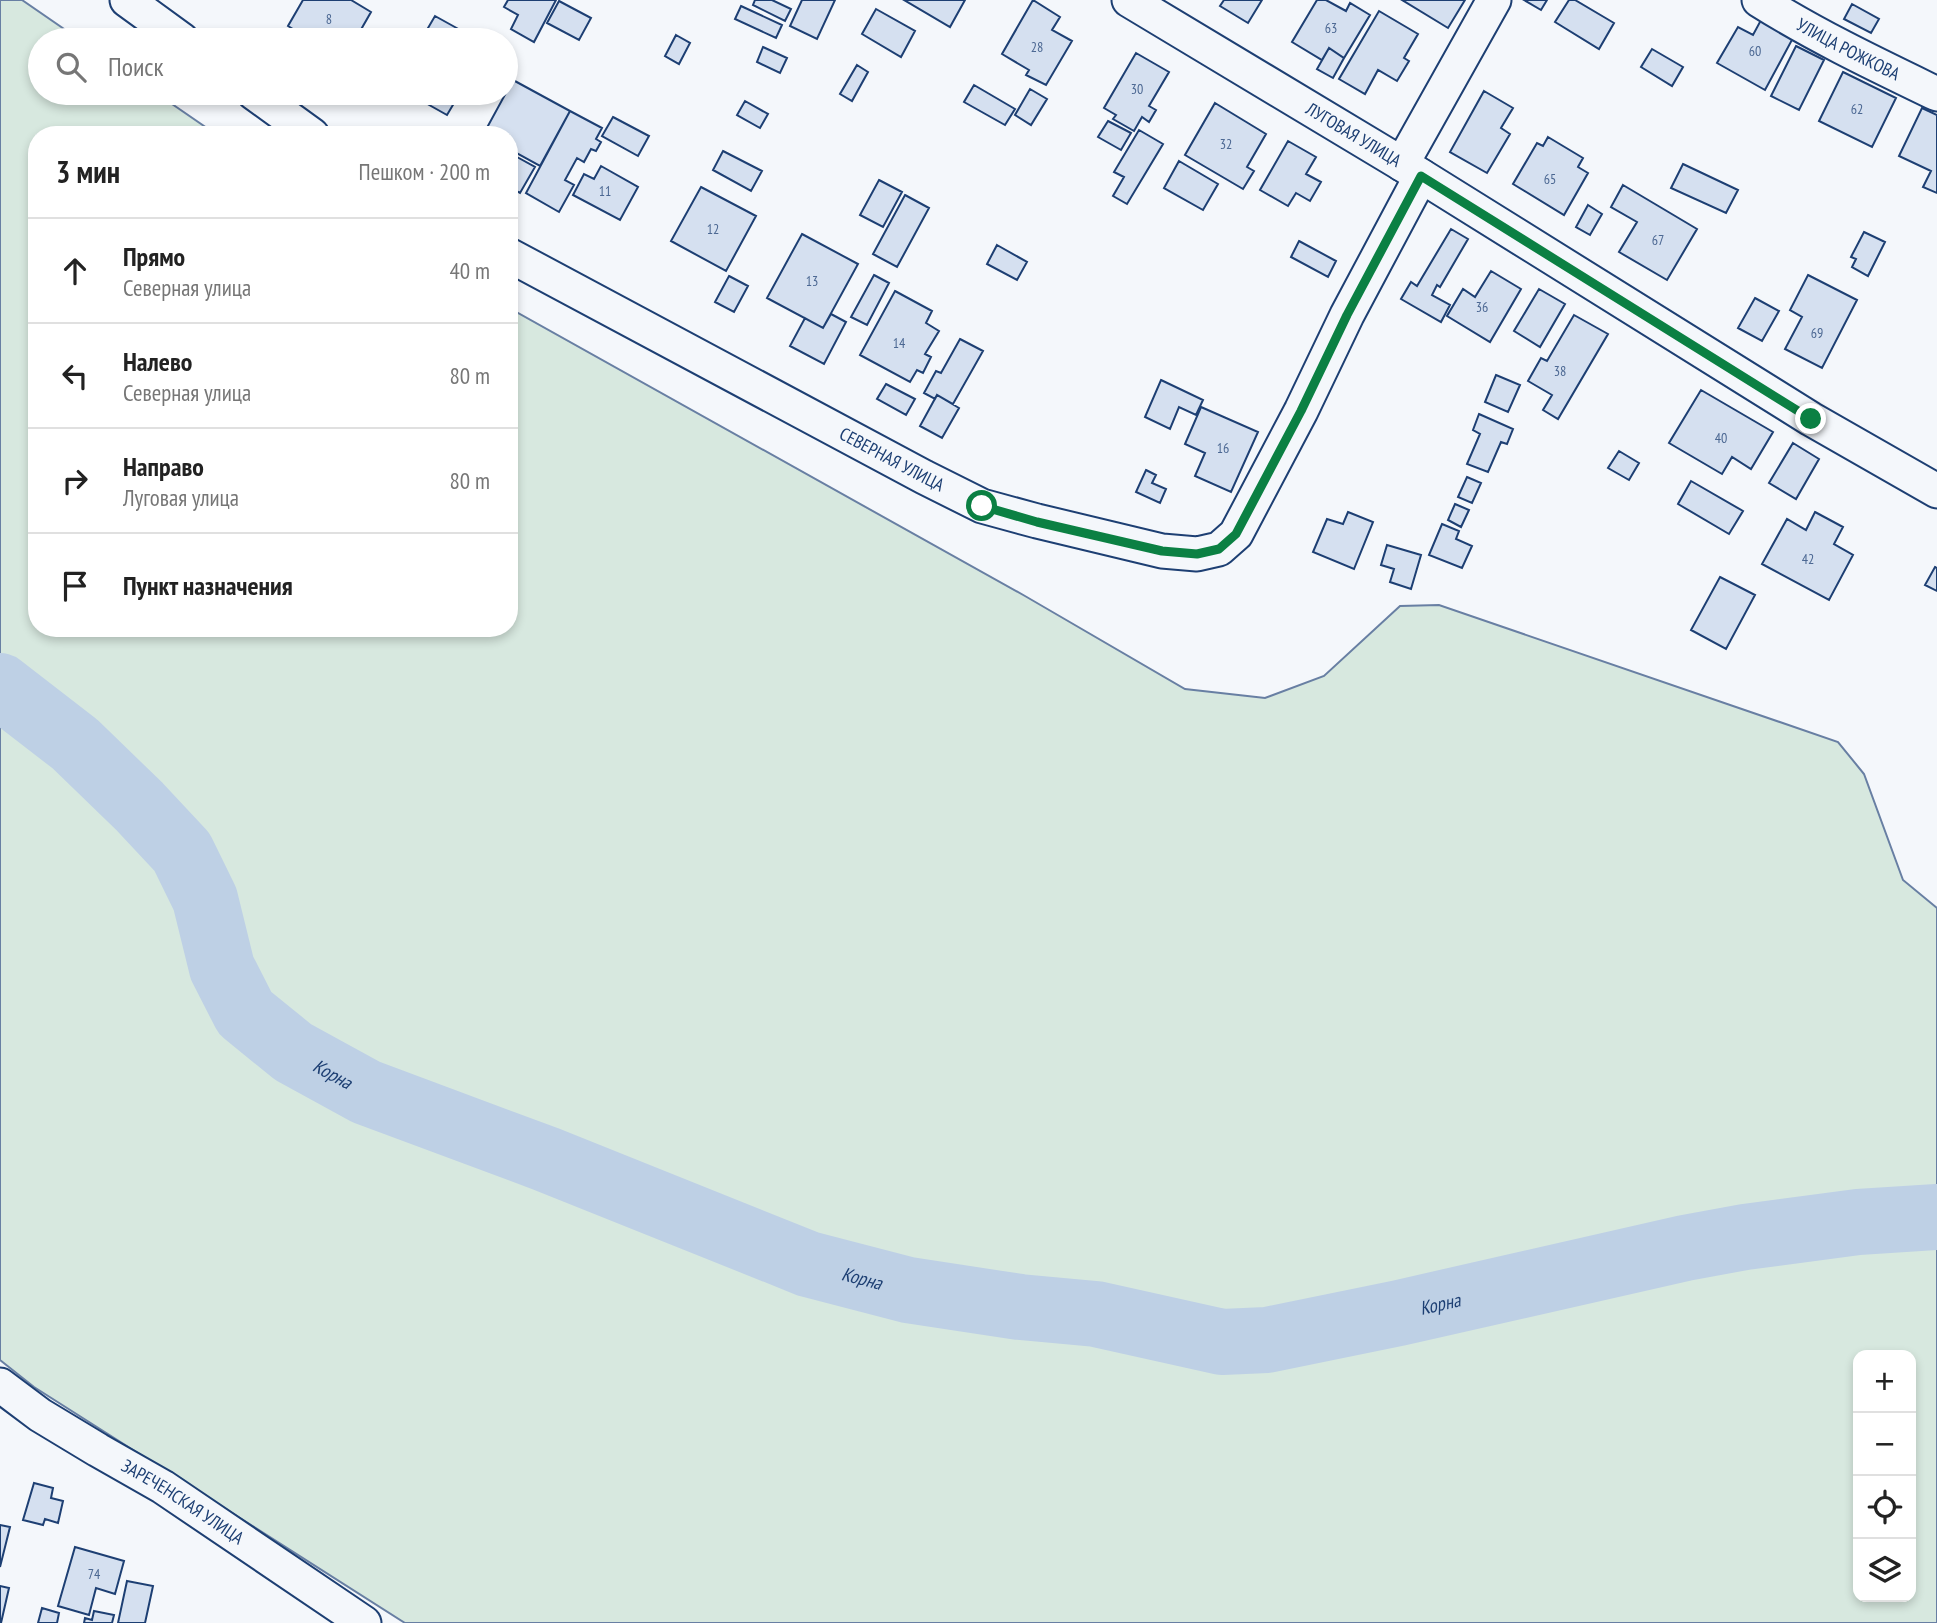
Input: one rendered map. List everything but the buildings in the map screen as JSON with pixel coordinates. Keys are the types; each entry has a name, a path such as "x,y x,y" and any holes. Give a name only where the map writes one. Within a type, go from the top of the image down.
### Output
{"street":[{"path":"127,0 166,28"},
{"name":"ЛУГОВАЯ УЛИЦА","path":"1129,0 1412,170 1811,419 1937,491"},
{"name":"СЕВЕРНАЯ УЛИЦА","path":"518,261 982,506 1037,522 1162,551 1197,554 1219,549 1236,534 1301,411 1494,0"},
{"name":"УЛИЦА РОЖКОВА","path":"1759,0 1862,57 1937,94"},
{"path":"271,105 300,126"},
{"name":"ЗАРЕЧЕНСКАЯ УЛИЦА","path":"0,1385 40,1415 163,1487 364,1623"}],"shaded area":[{"path":"0,0 22,0 63,28 28,28 28,105 173,105 204,126 28,126 28,637 518,637 518,313 1025,596 1185,689 1265,698 1324,676 1400,606 1439,605 1838,742 1864,774 1903,880 1937,908 1937,1623 405,1623 34,1387 0,1360"}],"waterway":[{"name":"Корна","path":"0,686 75,744 182,852 205,899 222,968 245,1013 293,1052 366,1092 546,1159 808,1264 908,1290 1020,1307 1096,1314 1222,1342 1267,1340 1745,1237 1858,1222 1937,1217"}],"route":[{"path":"982,506 1037,522 1162,551 1197,554 1219,549 1236,534 1421,176 1811,419"}]}
